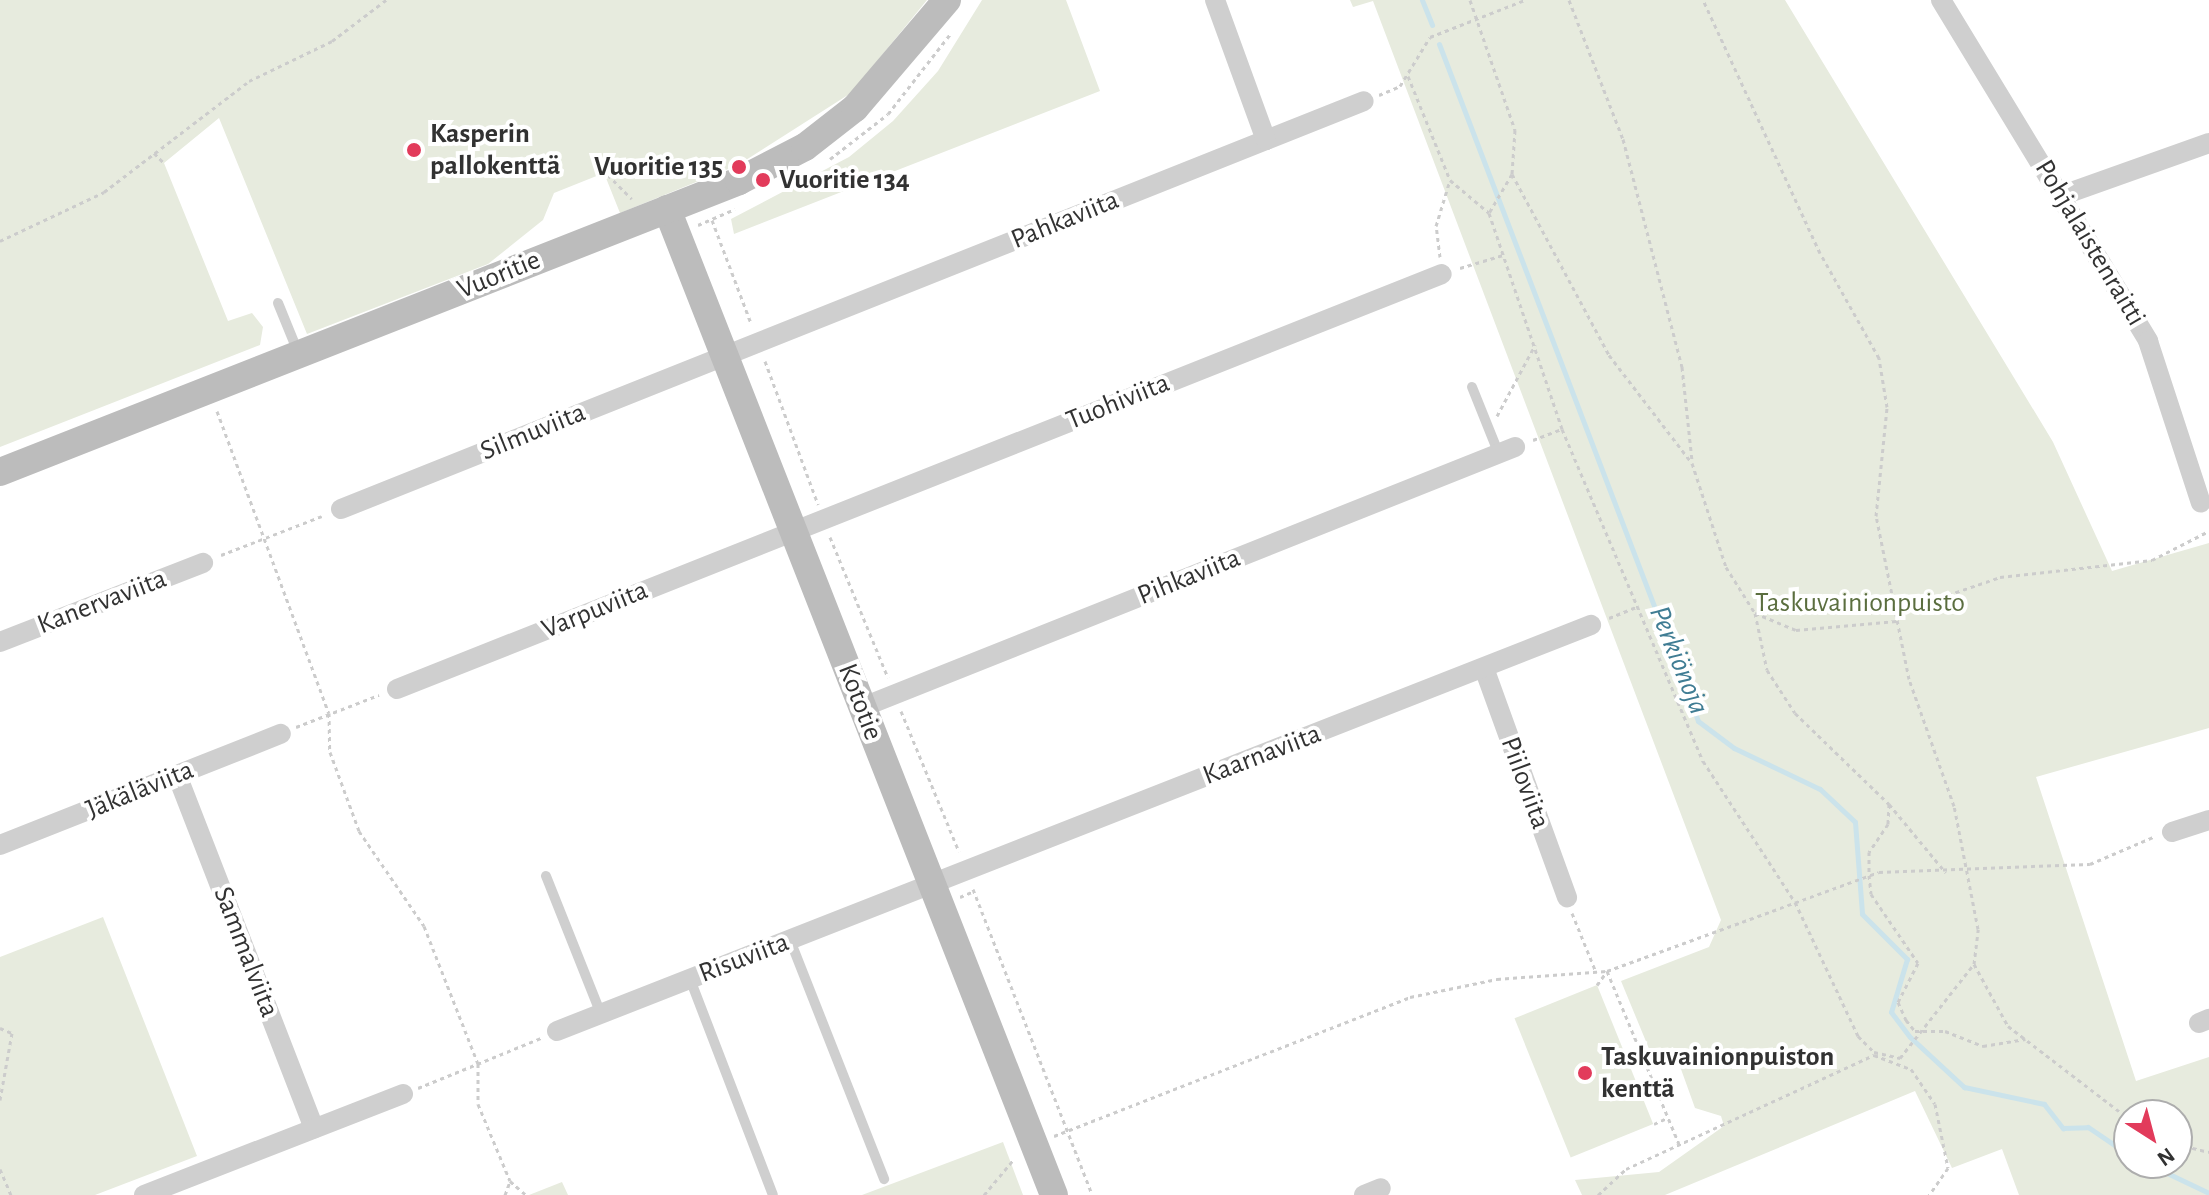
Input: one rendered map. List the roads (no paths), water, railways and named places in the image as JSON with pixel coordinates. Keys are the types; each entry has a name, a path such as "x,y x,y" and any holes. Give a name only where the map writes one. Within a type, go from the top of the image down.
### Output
{"street":[{"name":"Vuoritie","path":"0,472 667,209 805,147 855,108 947,0"},
{"path":"1215,0 1266,140"},
{"name":"Pohjalaistenraitti","path":"1941,0 2063,195 2148,341 2201,503"},
{"name":"Pahkaviita","path":"724,356 1364,101"},
{"path":"2063,195 2209,143"},
{"name":"Kototie","path":"667,209 1054,1195"},
{"name":"Tuohiviita","path":"793,531 1442,274"},
{"name":"Silmuviita","path":"341,509 724,356"},
{"name":"Pihkaviita","path":"863,707 1507,451"},
{"name":"Varpuviita","path":"397,689 793,531"},
{"name":"Kanervaviita","path":"0,642 203,563"},
{"name":"Kaarnaviita","path":"932,884 1591,625"},
{"name":"Piiloviita","path":"1484,668 1567,897"},
{"name":"Jäkäläviita","path":"0,845 281,734"},
{"name":"Sammalviita","path":"177,775 314,1128"},
{"path":"2172,832 2209,820"},
{"name":"Risuviita","path":"557,1031 932,884"},
{"path":"144,1195 403,1094"}],"lane":[{"path":"278,303 299,354"},
{"path":"1472,387 1489,430 1507,451"},
{"path":"546,876 601,1014"},
{"path":"790,940 884,1179"},
{"path":"690,979 773,1195"}],"waterway":[{"name":"Perkiönoja","path":"1422,0 1432,25"},
{"name":"Perkiönoja","path":"1439,44 1698,721 1734,748 1820,789 1855,822 1862,914 1907,959 1891,1012 1910,1037 1964,1087 2044,1104 2063,1128 2088,1127 2113,1144"},
{"name":"Perkiönoja","path":"2180,1179 2209,1193"}],"place":[{"name":"Kasperin pallokenttä","path":"414,150"},
{"name":"Vuoritie 135","path":"739,167"},
{"name":"Vuoritie 134","path":"763,180"},
{"name":"Taskuvainionpuiston kenttä","path":"1585,1073"}],"park label":[{"name":"Taskuvainionpuisto","path":"1860,603"}]}
